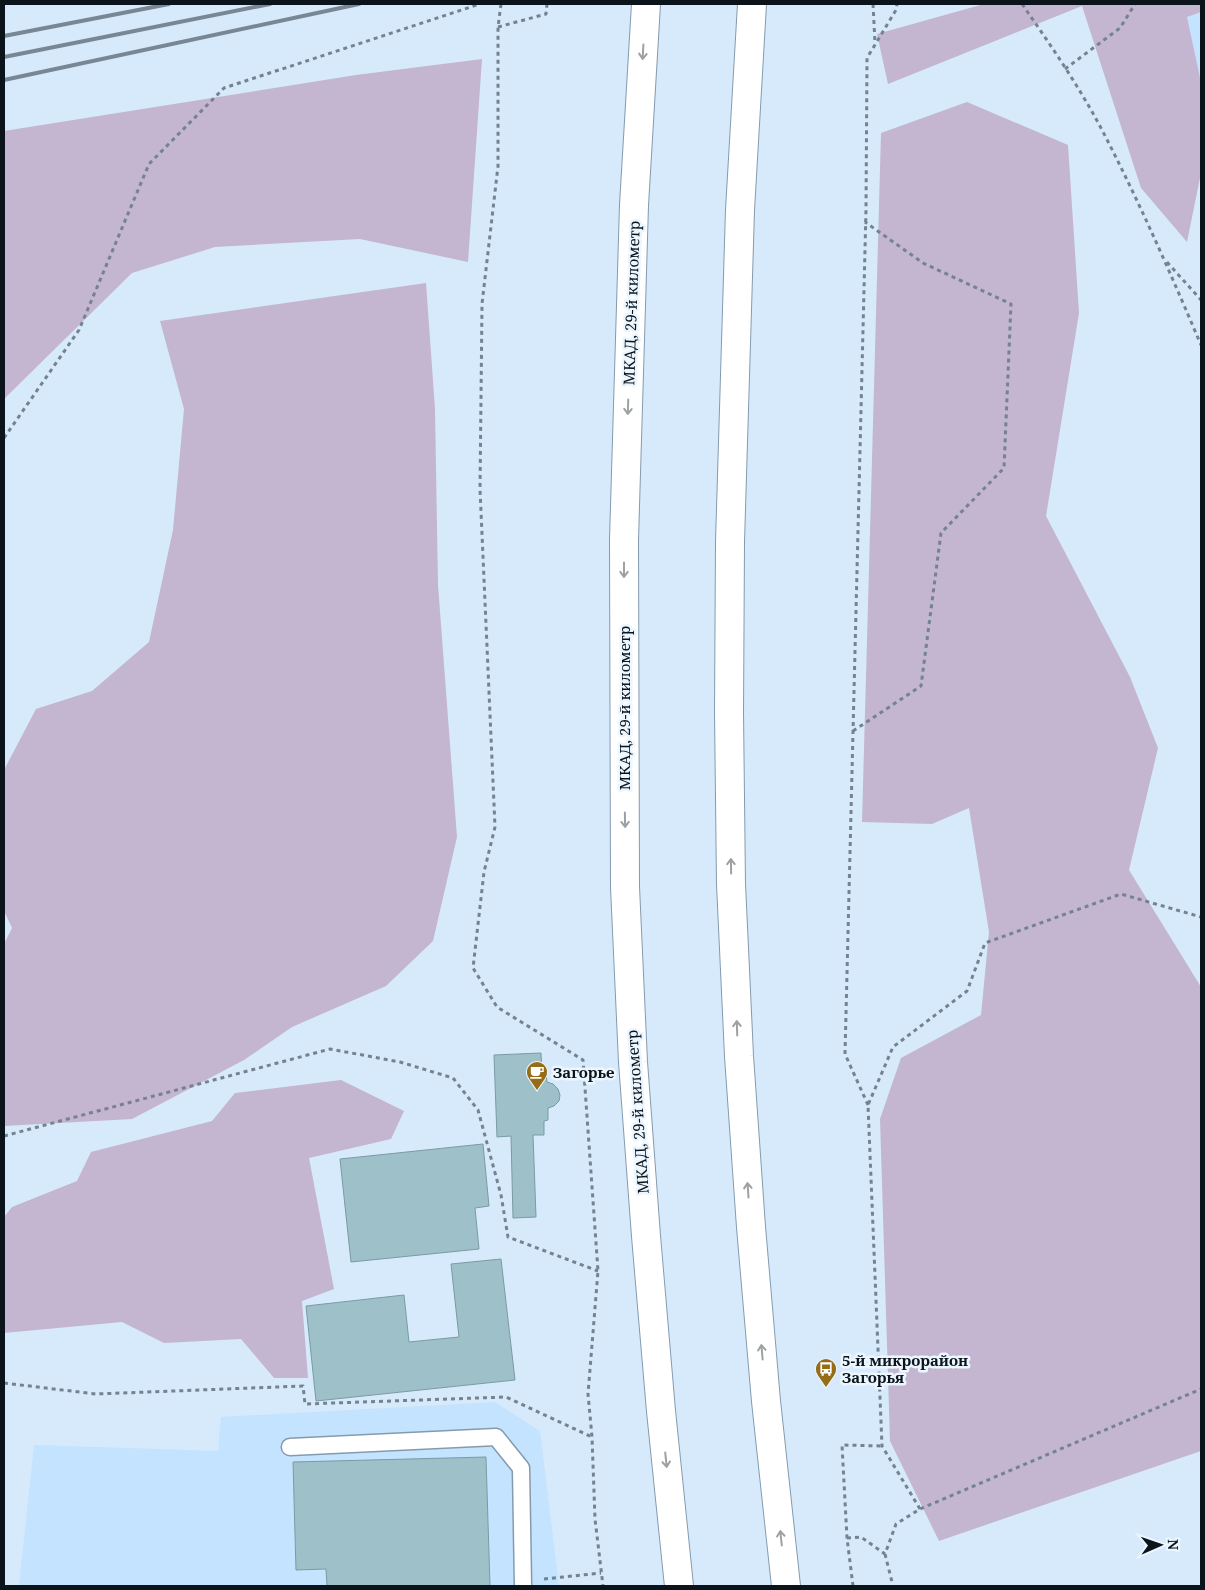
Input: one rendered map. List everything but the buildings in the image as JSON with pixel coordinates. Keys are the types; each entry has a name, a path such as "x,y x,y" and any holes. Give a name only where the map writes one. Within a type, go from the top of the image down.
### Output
{"highway":[{"name":"МКАД, 29-й километр","path":"646,4 634,205 624,540 625,887 633,1062 661,1411 679,1586"},
{"path":"752,4 740,210 730,542 731,884 739,1056 751,1227 766,1401 786,1586"}],"lane":[{"path":"290,1447 496,1437 521,1468 522,1586"}],"path":[{"path":"4,438 79,330 149,164 224,88 480,4"},
{"path":"501,4 498,27 498,166 482,304 480,489 495,826 484,872 473,968 497,1007 583,1060 598,1271 588,1394 592,1437 595,1520 602,1586"},
{"path":"498,27 546,14 547,4"},
{"path":"873,4 875,44"},
{"path":"897,4 896,10 867,58 865,222 845,1054 868,1105 882,1446 920,1509"},
{"path":"1022,4 1047,39 1101,128 1165,260 1201,345"},
{"path":"1065,68 1120,28 1135,4"},
{"path":"853,731 921,686 941,533 1004,468 1011,304 923,263 865,222"},
{"path":"1165,260 1201,300"},
{"path":"868,1105 893,1047 967,991 986,943 1121,894 1201,917"},
{"path":"4,1136 330,1049 400,1062 453,1078 478,1110 501,1195 508,1237 598,1271"},
{"path":"4,1383 96,1394 303,1386 305,1404 506,1397 592,1437"},
{"path":"893,1586 885,1554 896,1524 920,1509 1201,1389"},
{"path":"853,1586 842,1445 882,1446"},
{"path":"848,1538 861,1537 885,1554"},
{"path":"555,1578 601,1574"}],"shaded area":[{"path":"984,4 1201,4 1201,12 1187,17 1201,82 1201,173 1187,242 1141,188 1082,6 888,84 877,34"},
{"path":"1201,12 1201,82 1187,17"},
{"path":"482,59 468,262 360,239 215,247 132,273 4,399 4,131 356,75"},
{"path":"967,102 1068,145 1079,313 1046,516 1130,677 1158,748 1129,870 1201,987 1201,1451 939,1541 890,1441 880,1119 901,1058 981,1015 989,932 969,808 932,824 862,822 881,133"},
{"path":"426,283 435,409 438,585 457,837 433,941 386,986 292,1027 244,1060 132,1119 4,1126 4,944 12,928 4,911 4,770 36,709 92,691 149,642 173,530 184,409 160,321"},
{"path":"341,1080 404,1111 391,1139 309,1158 334,1289 302,1301 308,1378 274,1378 241,1339 164,1343 122,1322 4,1333 4,1217 12,1207 77,1181 91,1152 212,1121 235,1093"},
{"path":"495,1402 540,1431 559,1586 19,1586 34,1445 218,1451 221,1417"}],"railway":[{"path":"4,36 169,4"},
{"path":"4,57 270,4"},
{"path":"4,80 359,4"}],"place":[{"name":"Загорье","path":"537,1091"},
{"name":"5-й микрорайон Загорья","path":"826,1388"}]}
